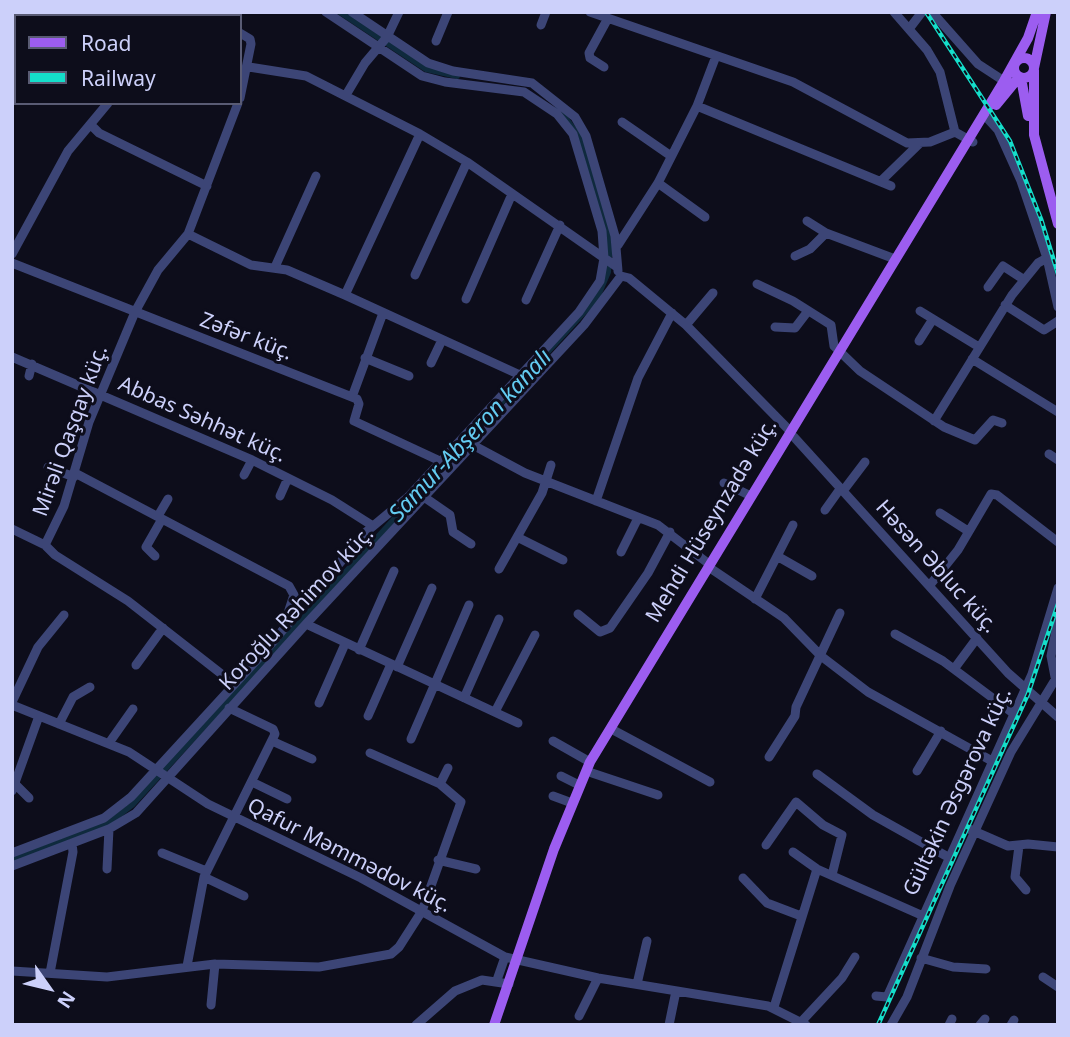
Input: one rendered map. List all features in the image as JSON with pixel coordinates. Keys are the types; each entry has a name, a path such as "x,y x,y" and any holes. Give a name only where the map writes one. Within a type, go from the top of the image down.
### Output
{"main road":[{"name":"Mehdi Hüseynzadə küç.","path":"494,1025 591,767 970,140 1014,63 1037,12"},
{"path":"1034,135 1034,69 1046,12"},
{"path":"1034,69 1027,57 1014,63 1014,72 1020,77 1027,113 1058,223"},
{"path":"1020,77 1028,77 1034,69"},
{"name":"Mehdi Hüseynzadə küç.","path":"842,352 895,259 970,140 1020,77"},
{"path":"1000,99 1017,96 1027,113"},
{"name":"Mehdi Hüseynzadə küç.","path":"500,1025 579,785 615,731 751,496 792,434"}],"street":[{"name":"Koroğlu Rəhimov küç.","path":"12,853 104,818 131,797 291,621 373,526 388,516 585,304 600,281 604,258 602,231 573,134 556,114 524,92 422,76 326,12"},
{"path":"352,12 421,60 440,68 532,83 566,108 586,136 618,245 619,271"},
{"path":"346,95 365,63 387,37 399,12"},
{"path":"436,41 448,12"},
{"path":"541,25 546,12"},
{"path":"894,12 940,72 955,132"},
{"path":"909,29 922,12"},
{"path":"932,12 978,65 1004,81"},
{"path":"604,67 590,58 589,53 599,15 803,86 891,136 919,144"},
{"path":"242,34 250,39 251,44 249,67 242,91"},
{"path":"618,245 658,183 697,106 716,57"},
{"name":"Həsən Əbluc küç.","path":"249,67 296,72 420,134 467,162 560,225 629,278 686,325 792,434 1024,690 1058,717"},
{"path":"12,254 68,151 92,126 107,105"},
{"name":"Mirəli Qaşqay küç.","path":"45,545 64,506 89,422 135,312 158,270 188,234 237,105"},
{"path":"697,106 891,186"},
{"path":"987,118 998,130 1015,166 1047,258 1058,307"},
{"path":"622,122 671,156"},
{"path":"92,126 99,133 207,186"},
{"path":"881,180 919,144 955,132 970,140"},
{"path":"345,295 420,134"},
{"path":"415,275 467,162"},
{"path":"275,267 316,176"},
{"path":"658,183 705,217"},
{"path":"466,299 512,194"},
{"path":"807,221 826,233 895,259"},
{"path":"526,300 560,225"},
{"path":"795,256 810,249 826,233"},
{"path":"188,234 251,265 275,267 345,295 520,375"},
{"path":"934,421 1023,279 1047,258"},
{"name":"Zəfər küç.","path":"12,263 352,397"},
{"path":"988,287 1003,266 1023,279"},
{"name":"Koroğlu Rəhimov küç.","path":"12,866 109,829 136,813 306,624 584,325 619,271"},
{"path":"757,284 834,328 834,346 863,373 934,421 975,440 993,420 1002,423"},
{"path":"686,325 713,293"},
{"path":"1005,305 1044,330 1058,321"},
{"path":"775,327 795,328 808,311"},
{"path":"920,311 979,347"},
{"path":"383,313 352,397 359,404 354,421 440,461"},
{"path":"596,501 638,378 672,313"},
{"path":"919,341 933,319"},
{"path":"431,363 442,340"},
{"name":"Abbas Səhhət küç.","path":"12,357 101,393 251,460 373,526"},
{"path":"365,358 409,376"},
{"path":"972,359 1058,412"},
{"path":"29,376 32,364"},
{"path":"462,437 472,445 547,481 670,532 711,567 784,618 821,656 868,692 992,761"},
{"path":"244,475 251,460"},
{"path":"825,510 865,462"},
{"path":"499,569 547,481 551,465"},
{"path":"48,467 75,475 289,586 294,595 289,610 291,621"},
{"path":"280,496 288,478"},
{"path":"724,483 751,496"},
{"path":"930,585 951,561 989,496 994,494 1058,542"},
{"path":"424,497 450,515 453,532 471,544"},
{"path":"155,556 146,547 168,499"},
{"path":"940,513 968,531"},
{"path":"621,552 638,519"},
{"path":"755,599 793,524"},
{"path":"12,530 45,545 55,555 108,588 233,683"},
{"path":"578,614 600,632 610,628 648,573 670,532"},
{"path":"517,537 563,560"},
{"path":"777,556 812,576"},
{"path":"359,650 394,571"},
{"path":"368,716 432,588"},
{"name":"Gültəkin Əsgərova küç.","path":"876,996 887,996 921,915 1014,714 1047,632 1058,588"},
{"path":"411,738 469,605"},
{"path":"769,757 795,716 796,707 840,613"},
{"path":"64,615 38,647 12,703 110,743 154,769"},
{"path":"464,698 499,619"},
{"path":"891,1025 906,997 974,833 1011,752 1038,702 1056,676 1051,656 1058,621"},
{"path":"306,624 518,723"},
{"path":"135,665 163,628"},
{"path":"895,634 954,669 1014,714"},
{"path":"498,708 535,635"},
{"path":"954,669 977,638"},
{"path":"320,703 345,644"},
{"path":"59,724 73,697 90,687"},
{"path":"187,966 205,874 253,782 275,731 229,708"},
{"path":"110,743 133,709"},
{"path":"29,798 14,788 16,772 39,716"},
{"path":"615,731 710,782"},
{"path":"917,771 941,731"},
{"path":"272,741 312,759"},
{"path":"553,741 591,767 658,795"},
{"path":"12,971 107,977 215,964 319,967 382,957 399,947 422,911 438,860 461,802 440,784 370,753"},
{"path":"440,784 449,768"},
{"name":"Qafur Məmmədov küç.","path":"154,769 235,818 361,878 505,957 598,978 774,1007 804,1023"},
{"path":"817,774 873,815 948,857"},
{"path":"561,776 579,785"},
{"path":"253,782 287,799"},
{"path":"553,796 572,803"},
{"path":"766,845 796,802 823,825 842,835 832,874"},
{"path":"963,825 999,844 1058,847"},
{"path":"107,869 109,829"},
{"path":"50,972 73,852 72,843"},
{"path":"1019,846 1015,877 1026,890"},
{"path":"793,852 817,869 921,915"},
{"path":"162,853 243,896"},
{"path":"438,860 476,869"},
{"path":"774,1007 817,869"},
{"path":"743,878 767,903 801,916"},
{"path":"637,984 647,941"},
{"path":"497,980 505,957"},
{"path":"804,1023 842,978 855,957"},
{"path":"921,958 953,967 986,970"},
{"path":"211,1005 215,964"},
{"path":"1043,977 1058,987"},
{"path":"579,1016 598,978"},
{"path":"415,1025 455,990 482,980 497,980 509,984"},
{"path":"669,1025 676,991"}],"waterway":[{"name":"Samur-Abşeron kanalı","path":"340,12 426,69 457,76"},
{"name":"Samur-Abşeron kanalı","path":"12,859 110,822 132,805 597,298 608,272 610,239 581,139 558,108"}],"railway":[{"path":"926,12 1010,141 1041,219 1058,274"},
{"path":"878,1025 1028,694 1058,604"}]}
